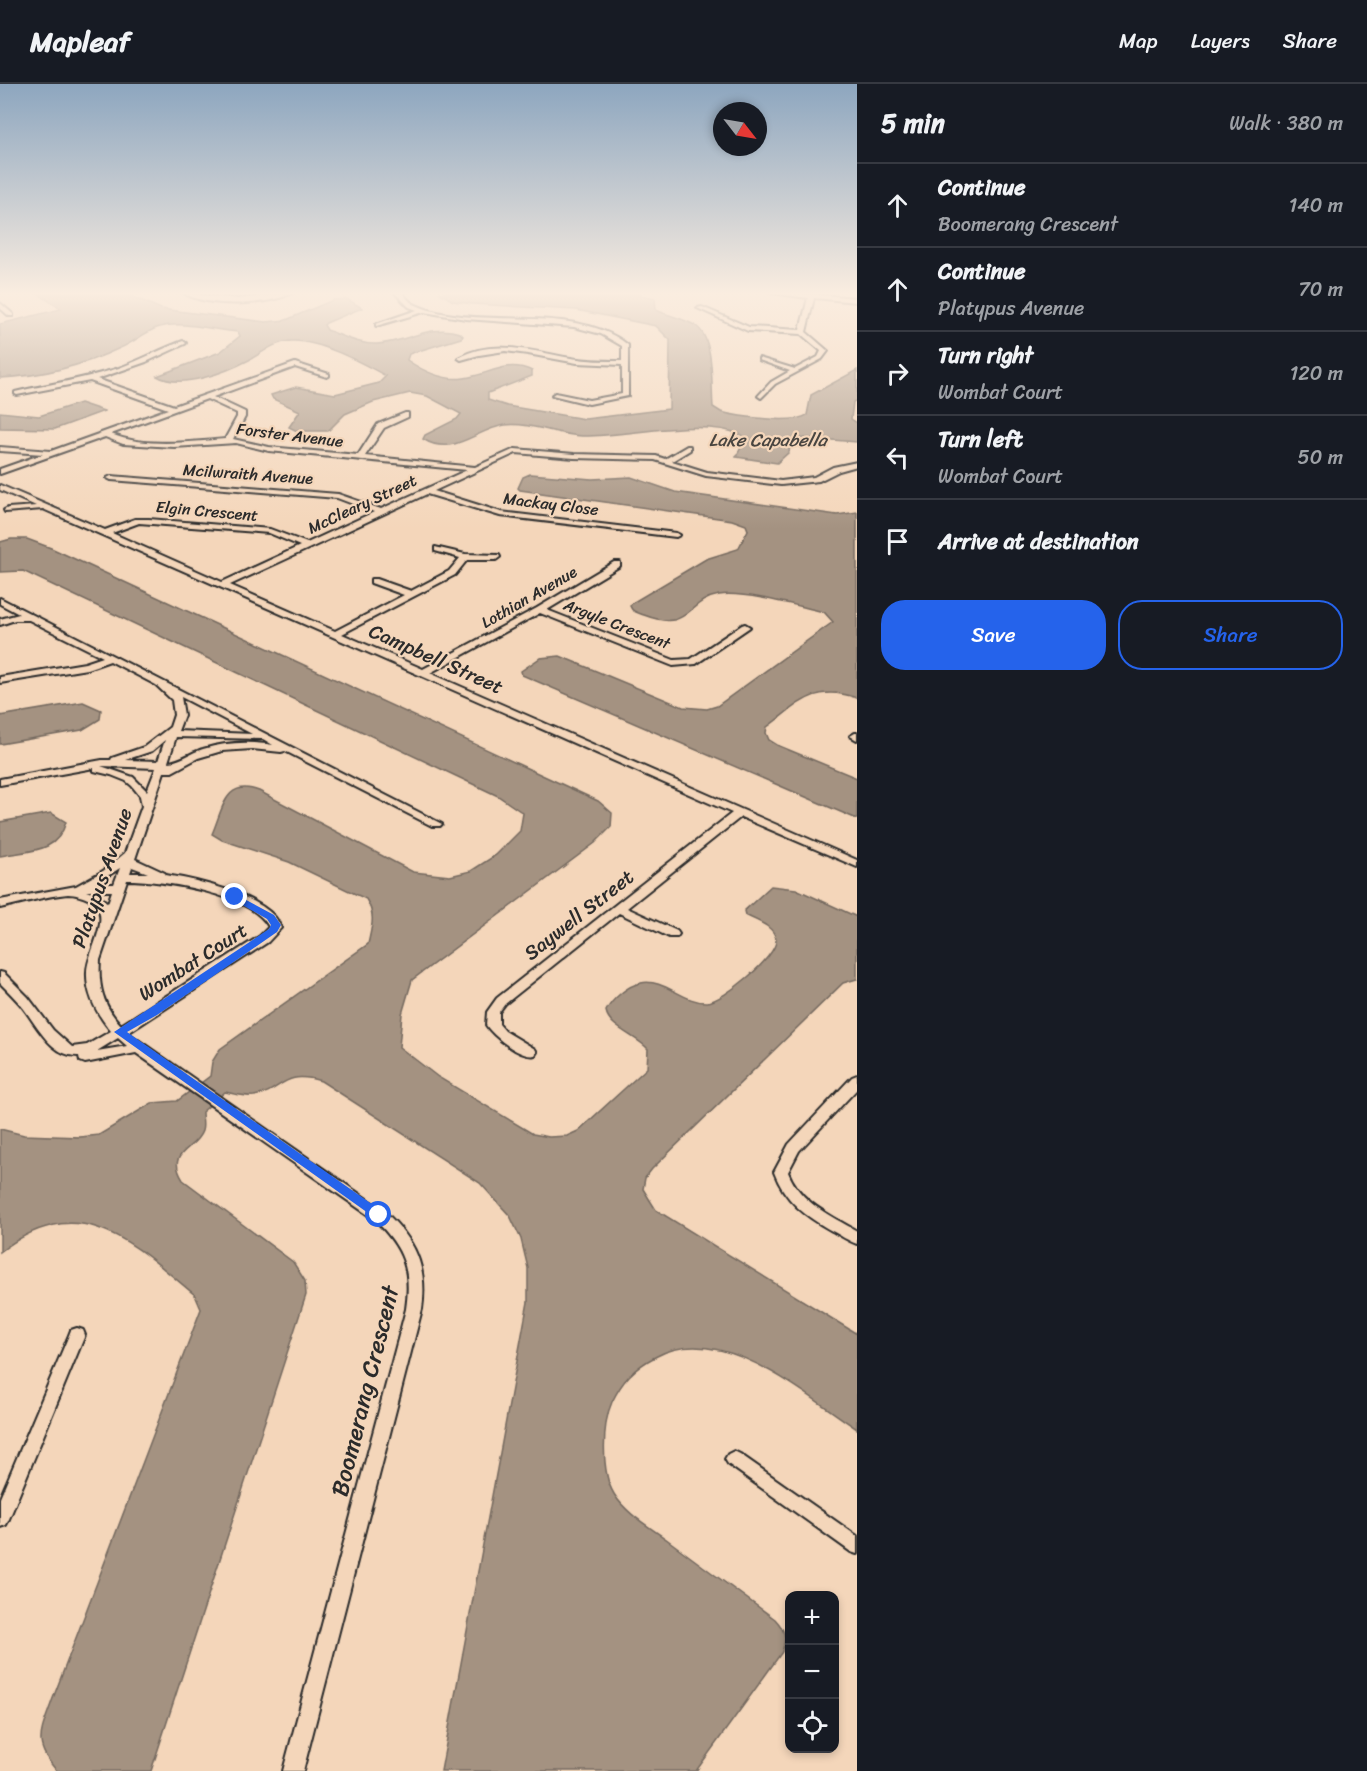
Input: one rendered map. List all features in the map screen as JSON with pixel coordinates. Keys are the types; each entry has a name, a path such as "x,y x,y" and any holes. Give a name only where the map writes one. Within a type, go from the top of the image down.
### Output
{"street":[{"path":"17,393 56,388 113,372"},
{"path":"0,472 277,372"},
{"path":"317,372 327,375"},
{"path":"555,395 588,402 623,397 626,393 625,372"},
{"path":"761,396 768,386 795,372"},
{"path":"92,379 175,409"},
{"path":"207,397 232,406 241,412 241,417 228,441"},
{"path":"360,457 381,426 405,415"},
{"name":"Forster Avenue","path":"105,434 123,442 174,445 228,441 269,449 474,468"},
{"path":"668,460 687,448"},
{"path":"0,449 55,452"},
{"name":"McCleary Street","path":"222,585 515,451 574,456 632,455 668,460"},
{"path":"668,460 706,474 781,483 816,479 836,469 857,464"},
{"name":"Mcilwraith Avenue","path":"111,478 338,496 380,512"},
{"name":"Campbell Street","path":"0,487 857,864"},
{"name":"Mackay Close","path":"425,491 500,514 676,535"},
{"path":"4,511 17,497 15,493"},
{"path":"4,511 31,500"},
{"path":"4,511 50,509"},
{"name":"Elgin Crescent","path":"104,533 138,521 149,520 270,531 307,546"},
{"path":"438,549 465,557 496,557"},
{"path":"334,635 452,573 465,557"},
{"name":"Lothian Avenue","path":"423,673 540,610 617,564"},
{"path":"374,581 411,594"},
{"name":"Platypus Avenue","path":"0,601 436,824"},
{"name":"Argyle Crescent","path":"540,610 674,663 685,664 693,662 745,627"},
{"path":"0,622 18,617 33,618"},
{"path":"61,670 84,659 88,650 83,643"},
{"path":"77,668 110,658"},
{"path":"0,679 77,668 108,668 139,673"},
{"name":"Platypus Avenue","path":"162,685 175,696 180,705 162,765 94,960 93,988 100,1009 119,1032 138,1048 194,1086"},
{"path":"0,782 100,764 144,750 172,731 251,736 273,741"},
{"path":"154,787 162,776 175,765 202,752 233,746 270,747 299,755"},
{"path":"100,764 175,765"},
{"path":"71,769 101,769 127,777 145,794 147,806"},
{"name":"Saywell Street","path":"530,1052 500,1034 492,1025 490,1020 493,1012 501,1001 740,812"},
{"path":"0,904 69,891 103,876 130,857"},
{"name":"Wombat Court","path":"119,1032 264,939 276,927 269,916 241,900 170,880 130,857"},
{"name":"Wombat Court","path":"69,891 121,882 170,880"},
{"path":"69,891 84,893 99,900 106,911 107,922"},
{"path":"618,908 673,934"},
{"path":"0,976 24,1000 60,1049 72,1060 138,1048"},
{"path":"47,1032 66,1050 75,1052 92,1048 119,1032"},
{"path":"857,1080 794,1148 781,1172 785,1188 800,1204 857,1238"},
{"name":"Boomerang Crescent","path":"194,1086 394,1228 414,1261 417,1278 414,1309 293,1771"},
{"path":"0,1519 77,1335"},
{"path":"734,1459 857,1546"}],"water":[{"path":"0,372 47,372 31,375 0,378"},
{"path":"168,372 222,372 203,378 178,381 157,376"},
{"path":"378,372 429,372 456,379 488,372 532,372 532,376 488,393 488,400 507,406 585,419 669,409 670,372 711,372 713,407 721,412 766,419 790,419 807,415 811,395 857,372 857,400 853,402 851,419 857,423 857,442 795,439 791,442 789,452 777,463 736,457 746,438 725,430 706,428 582,436 524,425 505,425 464,441 444,445 423,439 425,435 457,419 461,414 427,396 410,393 373,402 345,414 328,431 297,431 289,427 300,411 273,399 271,395 296,387 335,394 379,383 386,376"},
{"path":"80,403 104,411 55,429 0,428 0,412 39,416"},
{"name":"Lake Capabella","path":"530,474 592,479 631,477 675,492 837,515 857,512 857,698 842,694 818,694 799,703 767,727 766,733 769,740 777,745 857,778 857,819 522,675 521,671 540,658 560,656 683,707 707,709 717,706 833,622 824,612 771,600 730,594 708,598 686,614 671,620 659,620 636,612 630,606 632,603 706,559 738,549 748,530 746,525 732,520 520,490 518,488 523,477"},
{"path":"27,539 51,548 598,801 612,813 611,827 595,843 412,980 402,1014 399,1047 438,1077 533,1134 549,1137 567,1136 578,1131 647,1068 648,1049 608,1017 606,1011 621,993 636,984 649,982 666,987 690,999 707,1002 725,994 759,967 774,948 775,935 764,924 745,915 744,911 771,886 796,889 857,917 857,979 843,983 645,1178 643,1189 656,1210 857,1334 857,1429 761,1366 734,1354 707,1348 680,1348 655,1357 629,1376 612,1402 606,1423 604,1448 610,1485 619,1501 639,1520 775,1619 784,1634 782,1652 696,1771 441,1771 528,1302 528,1268 521,1239 510,1216 480,1183 321,1081 308,1078 290,1079 264,1094 254,1096 225,1092 202,1112 202,1131 194,1143 179,1157 177,1163 183,1180 293,1262 305,1281 306,1295 151,1771 57,1771 44,1753 41,1738 45,1721 201,1309 195,1295 172,1275 127,1241 104,1230 80,1224 56,1225 29,1234 0,1252 0,1129 24,1135 80,1137 99,1135 152,1103 177,1101 210,1076 212,1062 220,1049 368,944 372,916 366,899 289,862 222,840 212,834 223,806 232,792 248,788 259,791 413,872 450,876 471,871 496,855 520,831 523,813 498,796 23,571 0,572 0,542"},
{"path":"83,702 101,710 100,719 82,730 0,744 0,716"},
{"path":"51,813 66,822 56,840 40,849 0,856 0,822"}],"route":[{"path":"235,897 270,917 276,927 264,939 119,1032 141,1050 379,1215"}]}
